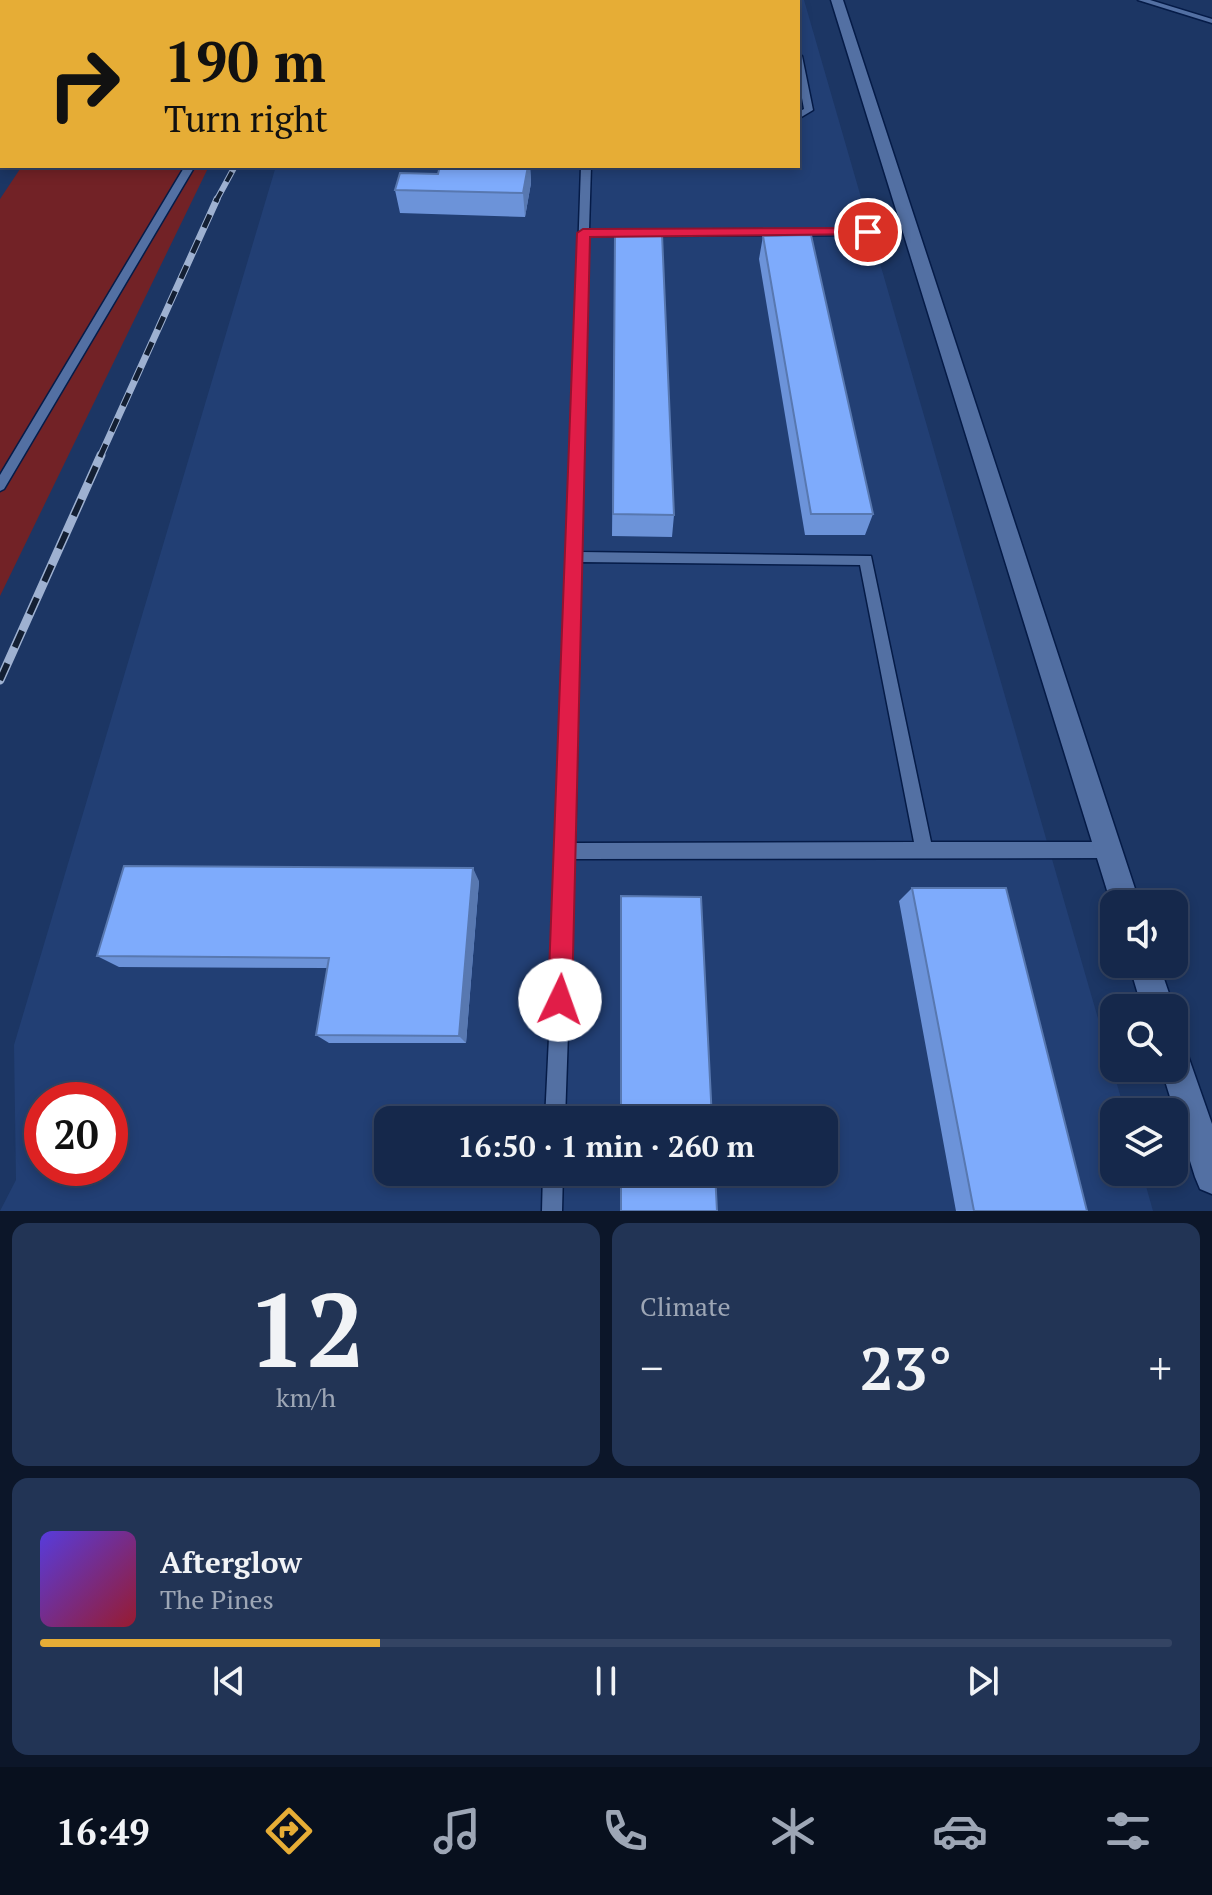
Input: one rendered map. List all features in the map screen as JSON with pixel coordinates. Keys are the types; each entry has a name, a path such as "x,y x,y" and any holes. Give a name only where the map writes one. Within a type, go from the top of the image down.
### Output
{"street":[{"path":"837,0 1120,890"},
{"path":"1182,1082 1212,1177"}],"lane":[{"path":"1142,0 1212,21"},
{"path":"800,66 809,110 800,115"},
{"path":"0,486 189,168"},
{"path":"556,1106 586,168"},
{"path":"583,233 868,232"},
{"path":"575,557 866,560 924,851"},
{"path":"566,851 1107,850"},
{"path":"552,1211 553,1186"}],"shaded area":[{"path":"800,0 804,0 1100,1025 1100,1082 1116,1082 1121,1098 1100,1098 1100,1186 1146,1186 1153,1211 0,1211 16,1180 14,1045 275,168 800,168"},
{"path":"21,168 208,168 0,596 0,199"}],"building":[{"path":"440,168 528,168 523,193 395,190 400,173 438,174"},
{"path":"615,234 662,234 674,515 613,514"},
{"path":"811,235 873,514 811,514 763,236"},
{"path":"124,866 473,868 459,1036 316,1035 329,958 97,956"},
{"path":"912,888 1006,888 1087,1211 974,1211"},
{"path":"621,896 701,897 711,1106 621,1106"},
{"path":"621,1186 716,1186 717,1211 621,1211"}],"railway":[{"path":"217,200 234,168"},
{"path":"100,457 217,200"},
{"path":"0,680 101,455"}],"route":[{"path":"560,1000 583,233 868,232"}]}
